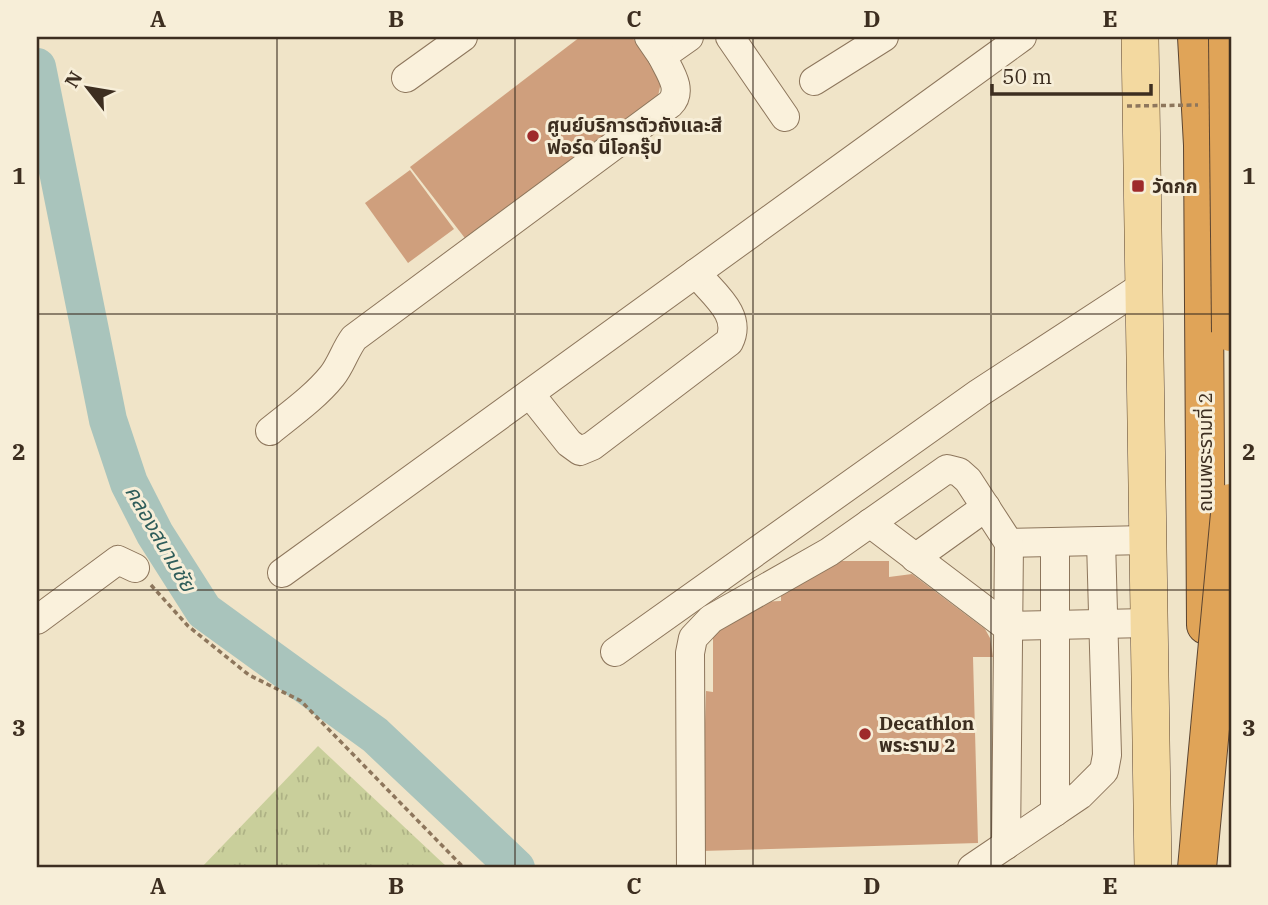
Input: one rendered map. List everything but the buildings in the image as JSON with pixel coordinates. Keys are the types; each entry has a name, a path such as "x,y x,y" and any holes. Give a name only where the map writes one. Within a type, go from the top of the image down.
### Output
{"highway":[{"name":"ถนนพระรามที่ 2","path":"1197,37 1203,145 1207,868"},
{"path":"1228,37 1231,332"},
{"path":"1196,868 1231,503"}],"main road":[{"path":"1140,37 1153,868"}],"street":[{"path":"406,78 463,37"},
{"path":"270,431 322,388 335,373 342,355 354,338 670,104 675,99 676,86 655,47 689,37"},
{"path":"730,37 785,117"},
{"path":"814,81 884,37"},
{"path":"282,573 1023,37"},
{"path":"530,394 569,443 580,452 592,446 729,342 735,329 733,319 696,273"},
{"path":"615,652 979,393 1143,286"},
{"path":"691,868 690,653 693,638 711,619 829,552 947,469 959,472 968,480 1009,543 1006,626 1006,845"},
{"path":"915,558 986,507"},
{"path":"870,523 1006,626 1149,623"},
{"path":"1009,543 1147,540"},
{"path":"972,868 1088,788 1105,766 1101,541"},
{"path":"1055,542 1055,812"},
{"path":"37,620 118,560 135,568"}],"path":[{"path":"1127,106 1205,105"},
{"path":"135,568 188,626 249,675 301,701 464,868"}],"green space":[{"path":"318,746 448,868 201,868"}],"waterway":[{"name":"คลองสนามชัย","path":"37,67 108,420 129,483 155,534 204,611 375,735 516,868"}],"place":[{"name":"ศูนย์บริการตัวถังและสี ฟอร์ด นีโอกรุ๊ป","path":"533,136"},
{"name":"วัดกก","path":"1138,186"},
{"name":"Decathlon พระราม 2","path":"865,734"}]}
